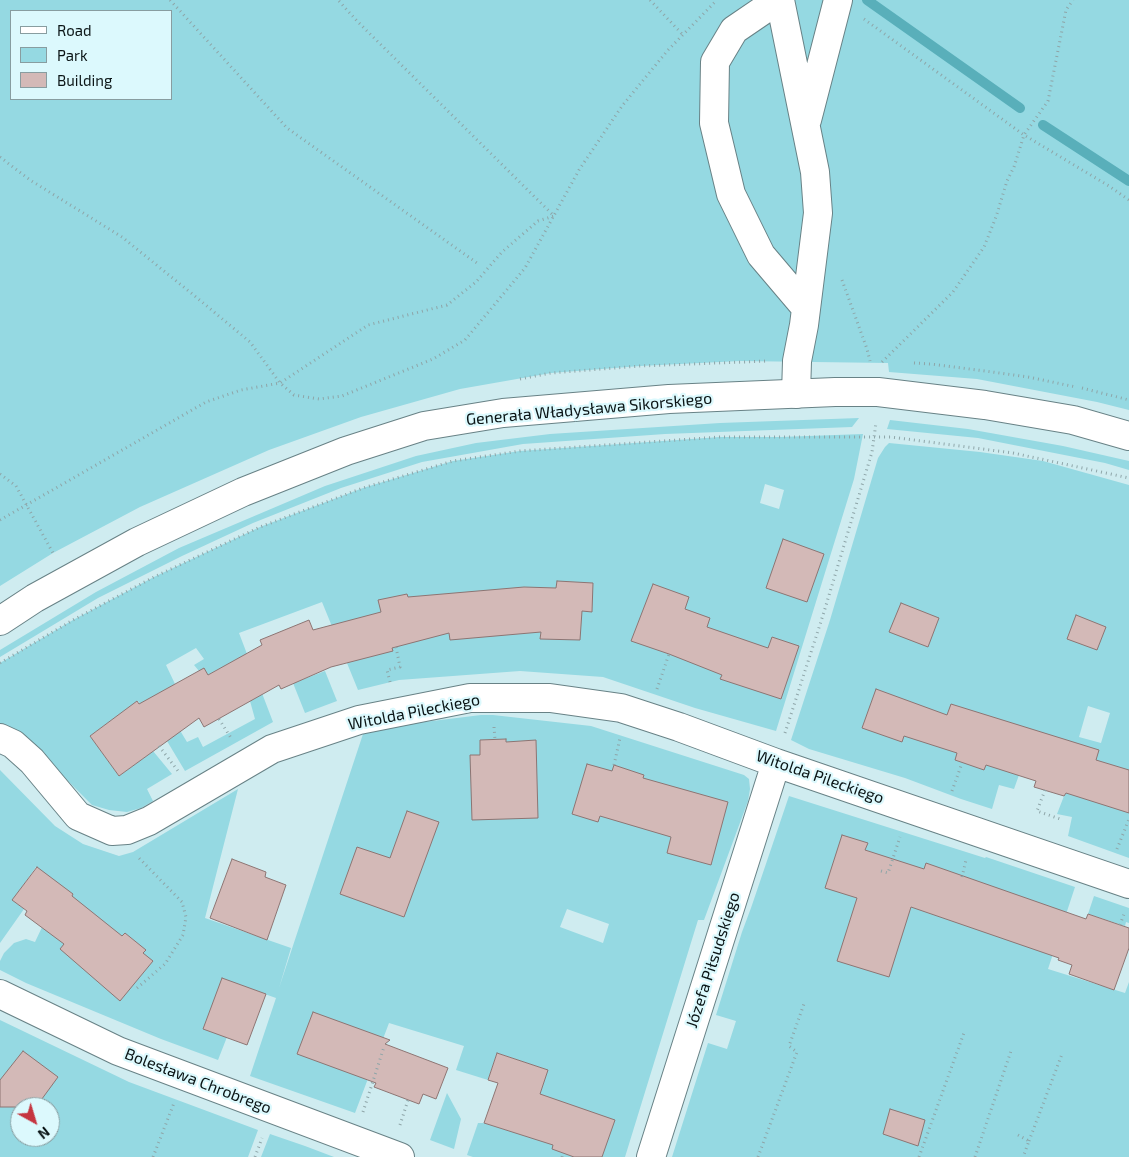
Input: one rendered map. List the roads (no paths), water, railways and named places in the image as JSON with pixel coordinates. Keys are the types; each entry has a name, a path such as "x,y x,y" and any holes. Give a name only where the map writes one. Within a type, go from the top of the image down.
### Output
{"street":[{"path":"796,394 797,361 806,308 818,213 815,172 779,0 734,30 715,62 714,123 731,194 761,255 806,308"},
{"path":"805,126 838,0"},
{"name":"Generała Władysława Sikorskiego","path":"0,621 35,598 137,542 243,492 346,451 424,426 502,413 670,399 878,392 985,405 1073,420 1129,436"},
{"name":"Witolda Pileckiego","path":"0,738 14,744 32,761 78,816 112,831 127,830 149,821 272,749 367,718 470,698 550,698 621,708 679,726 776,762 1129,884"},
{"name":"Józefa Piłsudskiego","path":"651,1157 776,762"},
{"name":"Bolesława Chrobrego","path":"0,994 118,1050 400,1157"}],"waterway":[{"path":"867,0 1020,108"},
{"path":"1043,125 1129,181"}]}
